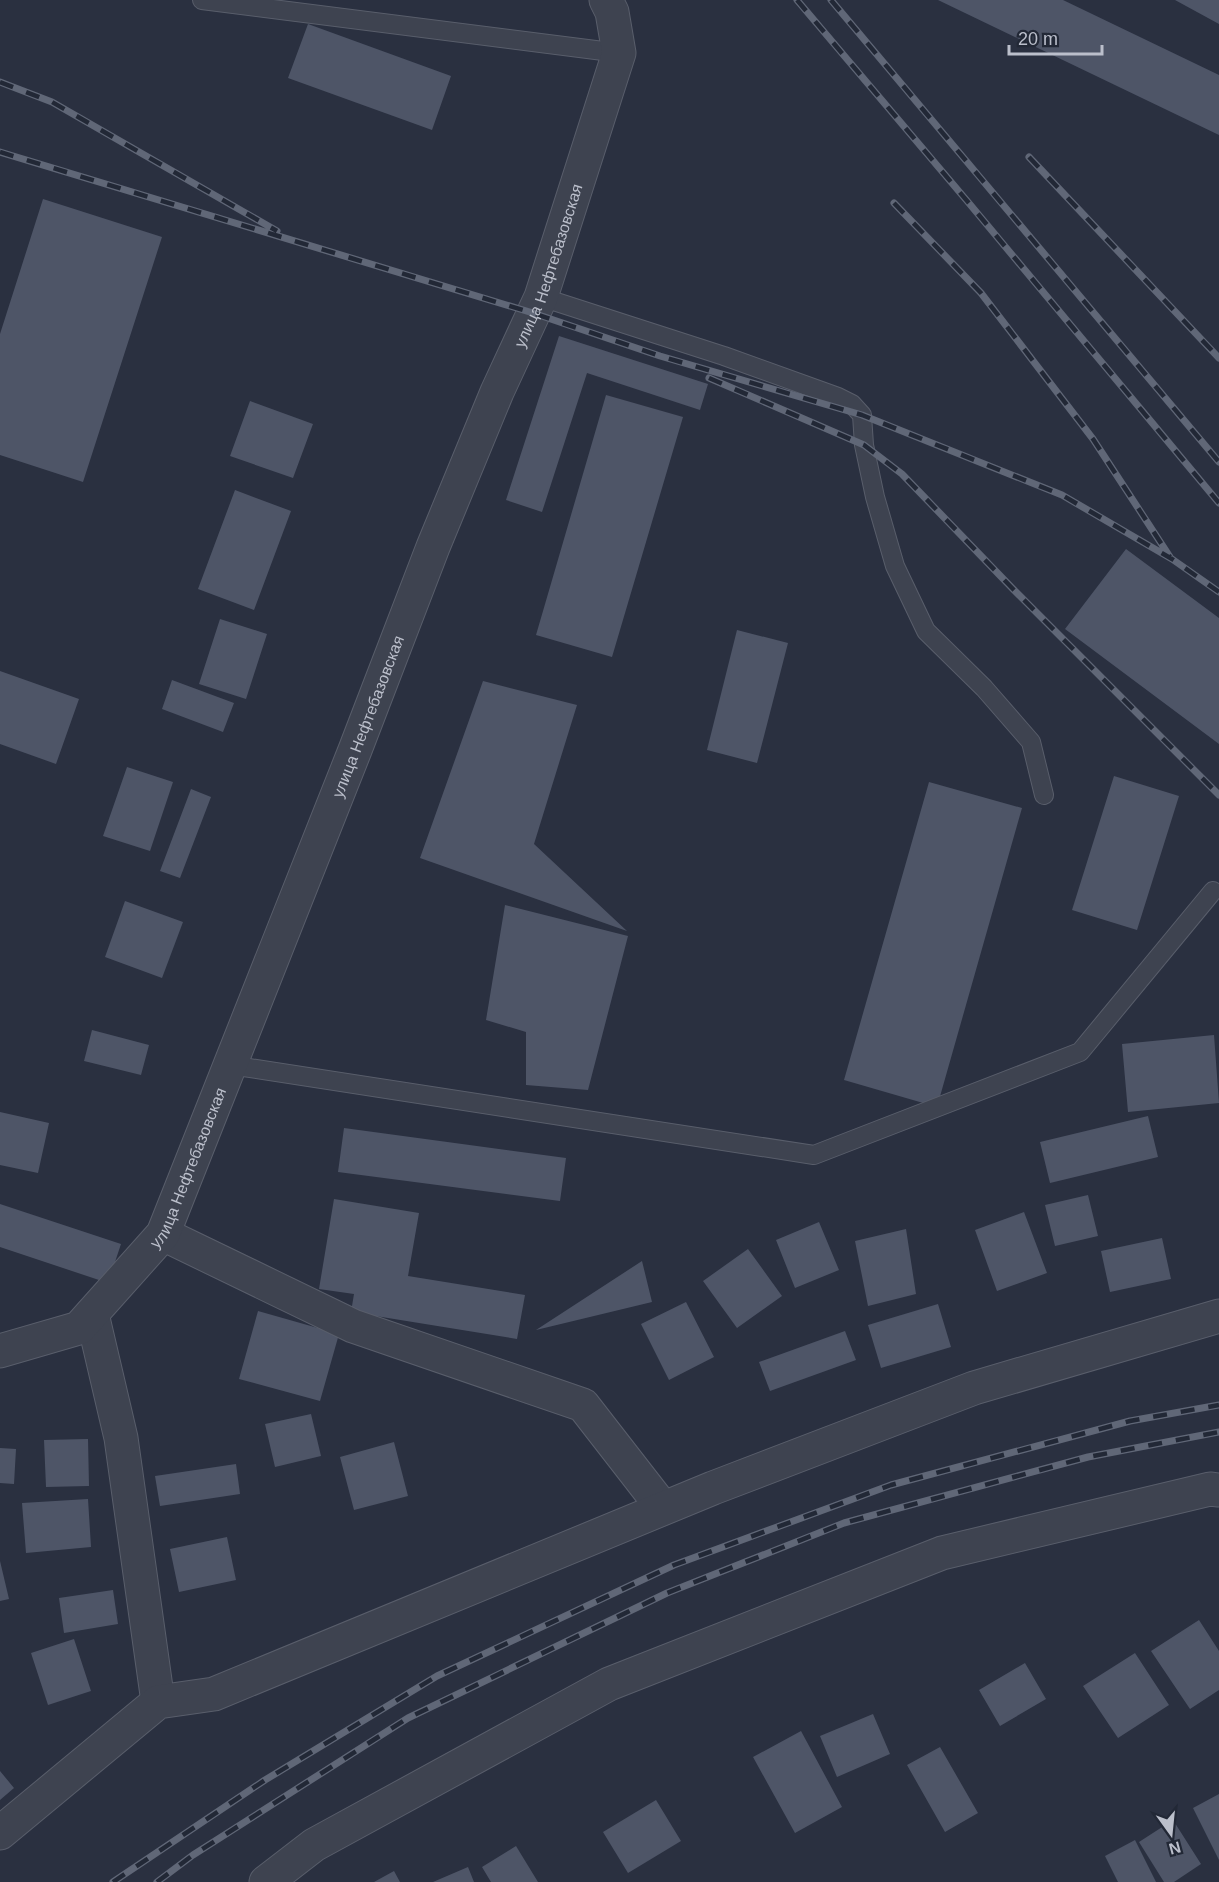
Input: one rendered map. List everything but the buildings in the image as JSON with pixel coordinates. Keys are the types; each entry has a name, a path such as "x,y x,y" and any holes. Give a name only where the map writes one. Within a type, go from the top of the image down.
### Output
{"street":[{"name":"улица Нефтебазовская","path":"0,1351 80,1328 163,1234 433,547 497,392 541,297 619,54 612,12 606,0"},
{"path":"163,1234 353,1326 583,1405 663,1508"},
{"path":"92,1314 120,1438 158,1702"},
{"path":"0,1833 158,1702 214,1694 663,1508 974,1388 1219,1316"},
{"path":"266,1882 314,1845 609,1684 942,1553 1210,1489 1219,1490"}],"lane":[{"path":"202,0 619,54"},
{"path":"541,297 724,356 852,404 862,415 866,456 895,566 926,631 984,688 1031,742 1044,795"},
{"path":"230,1065 814,1155 1080,1052 1213,891"}],"railway":[{"path":"797,0 1219,503"},
{"path":"831,0 1219,462"},
{"path":"0,82 52,102 277,231"},
{"path":"0,152 533,313 660,356 862,415 1062,495 1172,559 1219,592"},
{"path":"1029,157 1219,358"},
{"path":"894,203 981,293 1093,439 1170,557"},
{"path":"709,378 864,445 902,474 1013,589 1219,795"},
{"path":"113,1882 265,1780 437,1676 674,1565 891,1485 1130,1421 1219,1405"},
{"path":"157,1882 193,1855 408,1718 667,1593 844,1523 1088,1457 1219,1432"}]}
